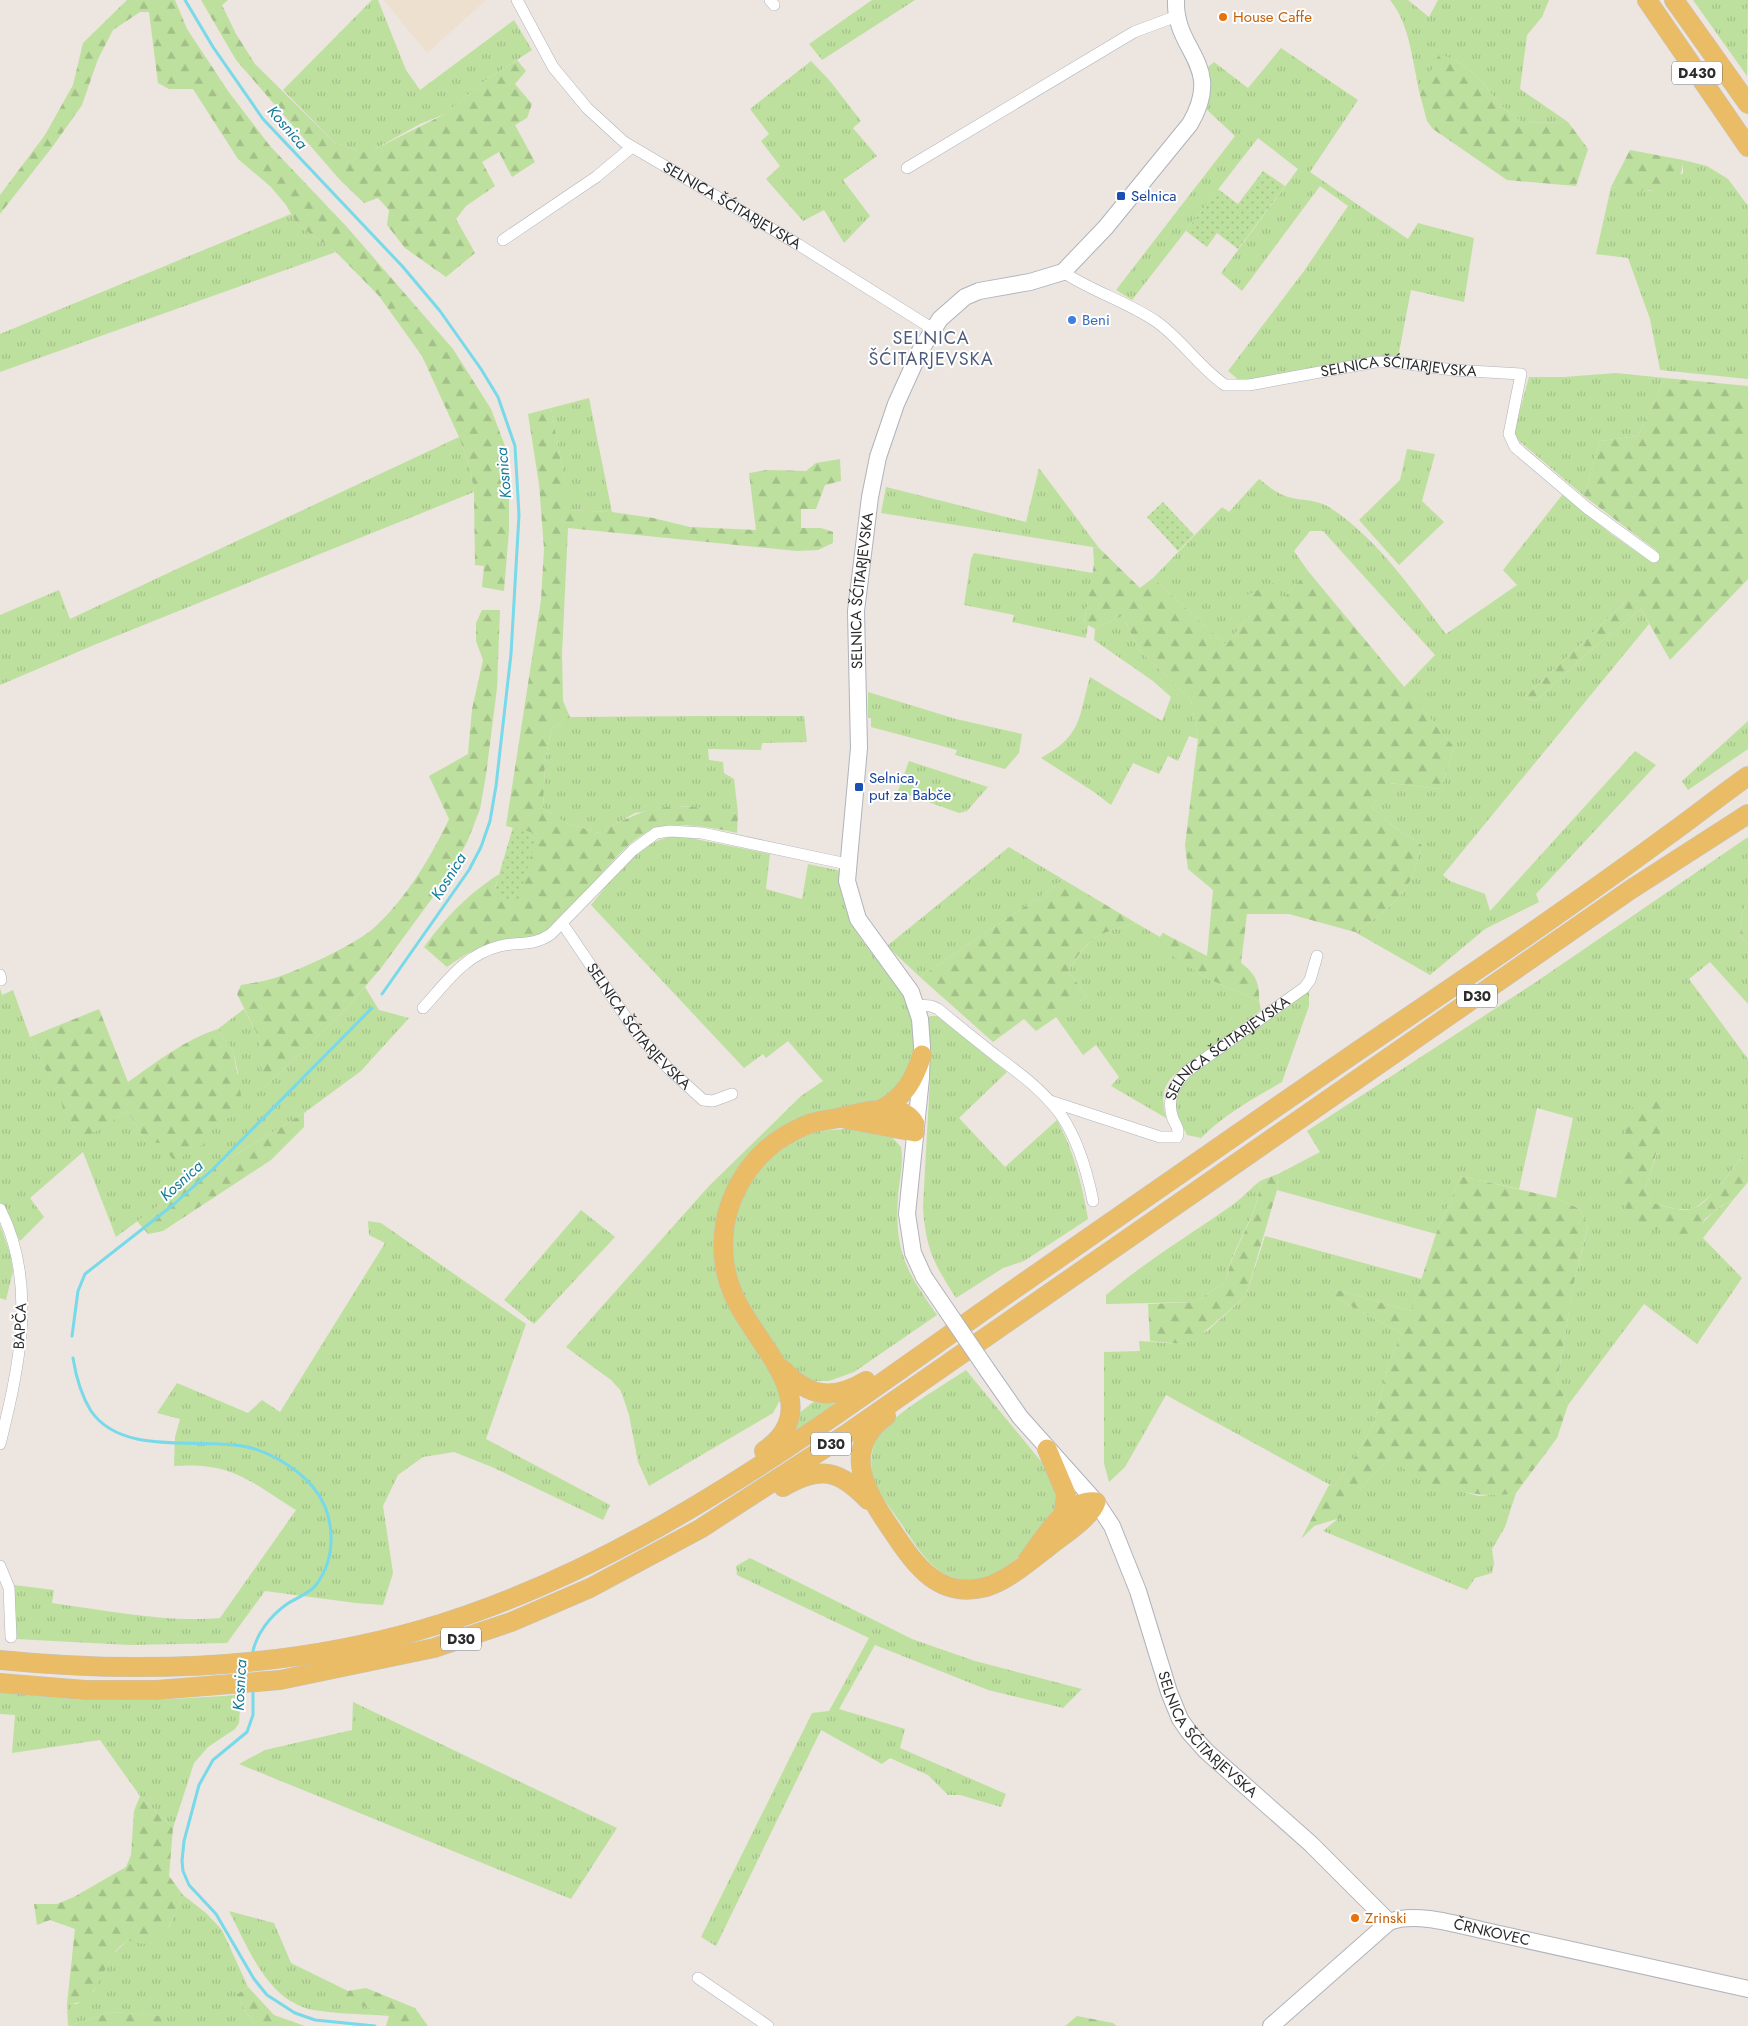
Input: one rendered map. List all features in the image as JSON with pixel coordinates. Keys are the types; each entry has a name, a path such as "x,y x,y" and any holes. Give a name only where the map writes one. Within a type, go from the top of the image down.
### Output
{"main road":[{"name":"D430","path":"1647,0 1748,147"},
{"name":"D430","path":"1674,0 1748,104"},
{"name":"D30","path":"0,1660 88,1667 156,1667 278,1659 345,1648 422,1630 504,1600 589,1565 662,1526 731,1483 903,1367 1481,967 1667,836 1748,776"},
{"name":"D30","path":"0,1683 86,1690 157,1690 232,1686 280,1680 434,1648 510,1622 590,1588 700,1529 845,1435 921,1380 1630,890 1748,814"},
{"path":"880,1110 903,1094 914,1078 922,1054"},
{"path":"840,1117 915,1128 912,1118 901,1112 880,1110 840,1117 809,1124 788,1134 767,1149 745,1175 728,1212 724,1242 725,1264 730,1286 740,1308 778,1365 800,1386 808,1390 826,1394 848,1391 874,1376 903,1367"},
{"path":"731,1483 743,1468 780,1438 788,1423 790,1398 778,1365"},
{"path":"921,1380 909,1397 872,1428 864,1443 860,1460 862,1478 878,1509 914,1564 929,1577 947,1586 970,1589 997,1582 1090,1513 1096,1502"},
{"path":"1047,1449 1066,1494 1063,1517"},
{"path":"738,1504 767,1496 798,1479 824,1473 843,1477 878,1509"},
{"path":"1027,1561 1063,1517 1078,1504 1096,1502"}],"street":[{"name":"SELNICA ŠĆITARJEVSKA","path":"517,0 553,67 605,126 632,147 799,245 932,329"},
{"name":"SELNICA ŠĆITARJEVSKA","path":"907,168 1177,8 1200,67 1203,86 1200,107 1190,124 1119,212 1086,250 1063,272 1030,282 990,288 965,297 953,306 932,329 920,351 886,428 870,497 856,611 859,748 847,864 847,881 858,919 903,980 917,1005 920,1019 922,1054 907,1214 913,1253 924,1278 1020,1417 1096,1502 1120,1543 1154,1639 1169,1692 1180,1719 1189,1732 1206,1751 1311,1844 1389,1922"},
{"path":"503,240 596,177 632,147"},
{"name":"SELNICA ŠĆITARJEVSKA","path":"1063,272 1078,282 1124,302 1158,323 1225,385 1249,385 1376,362 1402,363 1453,370 1521,374 1509,434 1515,447 1586,508 1654,557"},
{"path":"424,1008 448,977 481,953 502,945 541,941 562,923 633,850 656,833 670,831 702,833 847,864"},
{"name":"SELNICA ŠĆITARJEVSKA","path":"562,923 638,1035 668,1068 703,1100 713,1101 732,1094"},
{"name":"SELNICA ŠĆITARJEVSKA","path":"1050,1100 1160,1137 1177,1138 1178,1130 1171,1106 1171,1094 1175,1084 1186,1072 1304,988 1310,980 1316,956"},
{"name":"SELNICA ŠĆITARJEVSKA","path":"917,1005 931,1006 938,1009 1025,1077 1050,1100 1075,1140 1087,1172 1093,1201"},
{"name":"BAPČA","path":"0,1209 15,1246 22,1307 22,1330 16,1374 0,1444"},
{"path":"0,1566 9,1588 11,1637"},
{"name":"ČRNKOVEC","path":"1389,1922 1404,1918 1449,1923 1748,1989"},
{"path":"1271,2026 1389,1922"},
{"path":"698,1978 768,2026"}],"shaded area":[{"path":"384,0 486,0 427,53"}],"green space":[{"path":"127,0 175,0 187,29 228,91 270,146 346,226 453,349 491,409 505,446 509,477 509,530 504,591 482,587 484,566 475,565 474,492 470,467 459,437 422,356 379,296 336,252 297,224 286,205 271,187 238,159 193,89 169,89 158,83 149,12 140,12 113,30 98,59 82,105 0,214 0,195 45,135 73,85 83,43"},
{"path":"201,0 228,0 222,5 236,34 255,64 335,143 356,150 373,150 445,114 482,83 517,60 526,71 515,84 532,104 527,118 515,125 535,162 512,177 499,152 482,162 495,186 466,206 456,219 475,253 446,277 405,248 387,225 389,210 378,198 364,203 340,180 236,60"},
{"path":"372,0 378,0 406,70 420,90 514,20 532,50 482,83 445,114 420,124 373,150 356,150 335,143 283,90"},
{"path":"872,0 915,0 822,60 809,44"},
{"path":"1390,0 1408,0 1429,17 1438,0 1549,0 1542,17 1527,35 1520,89 1568,122 1523,123 1499,104 1480,79 1456,60 1439,55 1420,95 1406,32 1397,10"},
{"path":"1693,0 1748,0 1747,76"},
{"path":"1281,48 1358,100 1310,172 1408,239 1418,223 1474,238 1464,302 1411,290 1398,357 1339,363 1241,382 1228,371 1304,271 1348,206 1320,186 1242,291 1221,273 1298,169 1258,138 1132,300 1116,290 1235,136 1206,109 1211,90 1208,67 1214,62 1248,88"},
{"path":"1439,54 1456,60 1480,79 1499,104 1523,123 1568,122 1588,149 1576,186 1507,180 1433,129 1427,121 1420,95"},
{"path":"811,61 830,81 861,121 853,128 877,156 843,180 870,216 844,243 824,210 803,221 766,179 780,166 761,141 769,134 750,109"},
{"path":"1630,150 1683,160 1681,173 1676,181 1667,187 1657,190 1611,187"},
{"path":"1683,160 1707,166 1728,179 1748,206 1748,379 1660,370 1650,319 1628,258 1596,254 1611,187 1651,191 1683,173"},
{"path":"1263,171 1285,186 1238,249 1217,233 1207,247 1186,231 1218,189 1238,204"},
{"path":"291,214 297,224 336,252 0,372 0,334"},
{"path":"1616,373 1665,378 1638,436 1600,441 1584,496 1518,440 1514,432 1529,377 1564,377"},
{"path":"1665,378 1748,386 1748,579 1670,660 1641,609 1584,656 1536,701 1524,698 1623,604 1657,551 1584,496 1600,441 1638,436"},
{"path":"589,398 612,512 566,510 563,471 551,408"},
{"path":"551,408 563,471 567,510 612,512 653,518 690,527 756,530 749,473 767,470 806,471 816,463 840,459 841,481 825,485 816,509 801,509 801,528 821,528 833,532 833,543 818,550 797,551 568,528 562,654 563,701 570,717 551,729 545,762 543,808 566,823 599,833 635,815 651,810 666,807 698,807 738,813 737,833 680,825 661,828 644,834 630,844 615,859 557,923 547,931 533,937 486,945 447,967 424,947 458,907 499,874 493,895 537,834 506,826 541,600 544,549 539,484 528,414"},
{"path":"459,437 470,467 474,492 94,645 0,685 0,615 59,590 70,619"},
{"path":"1407,449 1435,454 1422,501 1444,522 1399,565 1359,520 1400,480"},
{"path":"1039,468 1099,548 881,513 886,487 1026,522"},
{"path":"1259,479 1280,494 1324,504 1363,534 1393,566 1446,634 1517,585 1503,570 1563,494 1610,533 1651,562 1623,604 1524,698 1536,701 1584,656 1641,609 1649,624 1443,875 1450,881 1485,894 1490,911 1635,751 1656,765 1536,894 1539,902 1485,929 1430,975 1355,932 1388,908 1402,893 1416,868 1422,845 1393,826 1372,807 1388,783 1441,789 1454,747 1404,687 1435,655 1323,531 1310,531 1294,551 1308,571 1283,599 1250,615 1226,645 1153,578 1222,507 1229,512"},
{"path":"1163,502 1194,535 1178,551 1147,517"},
{"path":"1093,547 1099,548 1140,588 1153,578 1226,645 1250,615 1247,595 1273,583 1283,599 1308,571 1454,747 1441,789 1389,783 1372,807 1393,826 1422,845 1408,885 1388,908 1355,932 1289,914 1247,914 1241,963 1256,979 1259,989 1259,1001 1206,978 1155,944 1163,933 1207,956 1213,890 1188,869 1185,845 1198,739 1191,700 1140,651 1122,616 1095,629 1084,623 1094,564"},
{"path":"974,553 1093,573 1084,622 1088,625 1086,638 1012,622 1014,615 964,605 971,559"},
{"path":"482,610 500,610 497,688 480,809 468,840 450,874 381,968 346,1009 263,1089 259,1038 237,994 241,985 269,980 288,973 330,955 357,940 368,933 387,915 417,876 449,819 429,776 468,754 472,709 483,660 476,641 476,623"},
{"path":"1122,616 1140,651 1191,700 1198,739 1189,736 1178,761 1168,756 1159,774 1133,763 1111,805 1041,758 1064,742 1071,734 1080,715 1090,677 1162,721 1171,697 1153,681 1094,640 1095,629"},
{"path":"868,692 956,719 1022,734 1019,753 1005,769 955,755 957,750 871,727 871,718 868,718"},
{"path":"804,716 807,742 762,743 761,750 708,749 709,760 723,762 724,773 734,779 738,813 684,806 635,813 599,833 566,823 543,808 545,762 551,729 570,717"},
{"path":"1748,721 1748,749 1688,790 1682,781"},
{"path":"909,761 988,787 967,811 959,813 898,791"},
{"path":"513,827 537,834 518,902 493,895"},
{"path":"669,837 685,837 770,854 766,889 802,899 808,864 841,871 844,899 850,920 864,943 907,1000 913,1017 915,1036 912,1064 894,1096 784,1128 718,1225 767,1361 786,1401 779,1402 773,1413 649,1486 638,1462 629,1415 621,1391 611,1380 566,1347 709,1186 801,1096 823,1081 788,1041 766,1058 763,1054 744,1068 591,905 616,874 635,855 645,847"},
{"path":"1748,837 1748,901 1742,913 1740,936 1748,944 1748,1004 1710,962 1689,979 1748,1059 1748,1149 1715,1192 1694,1209 1676,1209 1653,1203 1693,1239 1709,1216 1733,1200 1703,1238 1742,1278 1697,1344 1644,1304 1568,1405 1557,1382 1574,1282 1588,1227 1580,1209 1556,1198 1573,1118 1537,1108 1519,1189 1461,1176 1436,1234 1277,1190 1278,1174 1320,1152 1307,1131 1533,984","holes":["1657,1153 1645,1190 1653,1203 1619,1172"]},
{"path":"1009,847 1064,880 920,977 887,946"},
{"path":"1064,880 1136,923 1111,930 1096,938 1089,943 1076,959 1068,971 1087,996 1036,1031 1024,1019 993,1042 920,977"},
{"path":"1748,901 1748,944 1740,936 1742,913"},
{"path":"1136,923 1160,937 1156,944 1206,978 1259,1001 1261,1010 1172,1077 1163,1096 1166,1118 1111,1086 1119,1077 1096,1045 1083,1055 1056,1017 1087,996 1068,971 1083,950 1089,943 1103,934"},
{"path":"365,987 379,1010 409,1018 361,1071 304,1113 189,1183 116,1237 83,1152 30,1198 44,1217 20,1241 0,1204 0,988 2,995 13,990 30,1037 80,1140 128,1111 146,1142 211,1125 238,1073 233,1051 218,1029 244,1009 259,1038 264,1088 346,1009"},
{"path":"1309,990 1309,1006 1282,1082 1230,1114 1201,1138 1187,1135 1176,1108 1177,1096 1182,1081"},
{"path":"99,1009 128,1082 182,1045 218,1029 233,1051 244,1112 211,1125 211,1140 174,1161 161,1143 146,1142 128,1111 80,1141 30,1037"},
{"path":"930,1016 938,1016 1007,1072 959,1118 1005,1167 1057,1120 1077,1168 1088,1219 1024,1261 1003,1268 956,1298 932,1255 924,1221 923,1207 930,1078 928,1018"},
{"path":"1648,1095 1661,1100 1662,1112 1658,1146 1645,1190 1653,1203 1682,1210 1699,1206 1722,1183 1748,1149 1748,1182 1733,1200 1721,1206 1705,1219 1693,1240 1639,1223 1627,1209 1622,1195 1620,1179 1623,1145 1634,1099"},
{"path":"304,1113 304,1127 271,1160 163,1231 148,1234 137,1221 189,1183"},
{"path":"856,1128 890,1135 901,1147 902,1166 897,1216 901,1247 910,1273 937,1315 854,1372 829,1381 813,1381 787,1368 741,1295 731,1252 735,1216 748,1185 765,1162 792,1142 818,1131"},
{"path":"1278,1174 1277,1190 1246,1296 1196,1339 1182,1344 1150,1341 1148,1304 1195,1302 1226,1282 1233,1257 1255,1207 1260,1181"},
{"path":"1461,1176 1556,1198 1580,1209 1588,1226 1574,1282 1557,1382 1568,1405 1557,1438 1516,1493 1483,1495 1441,1487 1425,1481 1389,1460 1371,1476 1340,1518 1314,1526 1301,1539 1329,1485 1334,1487 1357,1454 1374,1423 1389,1362 1402,1334 1333,1296 1337,1290 1411,1311 1436,1234"},
{"path":"1260,1181 1255,1207 1233,1257 1226,1282 1195,1302 1106,1304 1106,1295 1121,1283 1234,1204"},
{"path":"581,1210 615,1237 534,1324 504,1300"},
{"path":"368,1221 381,1223 526,1324 486,1439 610,1505 603,1520 492,1467 454,1452 423,1457 398,1475 383,1506 393,1573 383,1605 265,1591 227,1643 130,1645 16,1639 14,1585 54,1590 52,1603 179,1619 220,1618 296,1510 240,1476 211,1467 174,1466 175,1437 180,1419 157,1413 177,1383 248,1413 262,1400 280,1412 385,1243 369,1235"},
{"path":"0,1225 10,1253 13,1271 6,1300 0,1298"},
{"path":"1265,1236 1422,1279 1411,1311 1337,1290 1333,1296 1402,1334 1389,1362 1374,1423 1357,1454 1334,1487 1166,1395 1125,1467 1109,1482 1104,1463 1104,1352 1140,1351 1139,1341 1182,1344 1207,1331 1246,1296"},
{"path":"966,1370 1049,1471 1056,1486 1058,1503 1054,1519 1014,1561 991,1575 979,1579 966,1580 943,1573 922,1554 880,1493 874,1480 871,1464 874,1444 878,1436 894,1419"},
{"path":"817,1399 835,1399 833,1405 794,1432 791,1432 794,1417"},
{"path":"1389,1460 1456,1490 1479,1496 1516,1493 1505,1527 1492,1549 1494,1564 1492,1573 1475,1578 1467,1590 1323,1531 1340,1517 1371,1476"},
{"path":"750,1558 912,1639 975,1661 1082,1689 1063,1708 988,1690 875,1645 839,1709 905,1729 900,1748 1006,1794 1001,1807 960,1795 948,1795 928,1775 890,1758 882,1764 821,1730 716,1946 701,1937 812,1713 829,1711 869,1638 737,1575 736,1566"},
{"path":"0,1692 84,1700 155,1700 241,1695 239,1723 235,1729 208,1747 194,1763 173,1828 140,1796 100,1740 12,1753 15,1715 0,1714"},
{"path":"353,1702 617,1828 571,1899 239,1764 265,1750 352,1730"},
{"path":"140,1796 173,1828 169,1876 183,1895 170,1925 158,1939 150,1943 128,1940 112,1955 90,1995 84,2000 67,2004 75,1929 50,1920 37,1925 34,1904 57,1904 74,1897 126,1867 131,1855 134,1811"},
{"path":"183,1895 206,1913 222,1930 248,1987 236,1995 255,2026 171,2026 162,2016 112,2012 68,2026 67,2004 77,2004 94,1991 112,1955 128,1940 169,1927"},
{"path":"229,1911 274,1923 291,1963 348,1991 346,1999 389,2016 313,2010 297,2005 283,1996 261,1971"},
{"path":"248,1987 274,2015 305,2026 255,2026 236,1995"},
{"path":"366,1988 415,2008 428,2026 386,2026 389,2016 345,1999 348,1991"},
{"path":"112,2012 163,2016 171,2026 68,2026"},
{"path":"1077,2016 1113,2023 1117,2026 1065,2026"}],"waterway":[{"name":"Kosnica","path":"185,0 213,47 263,119 403,267 440,311 481,369 498,397 515,446 519,515 511,654 496,786 490,821 481,847 469,870 382,994"},
{"name":"Kosnica","path":"72,1336 78,1291 85,1274 173,1205 213,1169 372,1008"},
{"name":"Kosnica","path":"73,1358 77,1379 84,1399 91,1411 105,1425 121,1434 141,1440 224,1444 261,1451 290,1466 313,1487 320,1497 326,1509 331,1535 331,1548 323,1574 313,1588 287,1604 269,1620 256,1641 252,1656"},
{"name":"Kosnica","path":"253,1689 253,1715 247,1732 213,1760 199,1785 184,1841 183,1871 189,1885 216,1914 254,1979 267,1995 295,2013 315,2020 375,2026"}],"place":[{"name":"House Caffe","path":"1223,17"},
{"name":"Selnica","path":"1121,196"},
{"name":"Beni","path":"1072,320"},
{"name":"Selnica, put za Babče","path":"859,787"},
{"name":"Zrinski","path":"1355,1918"}],"district":[{"name":"SELNICA ŠĆITARJEVSKA","path":"931,348"}]}
